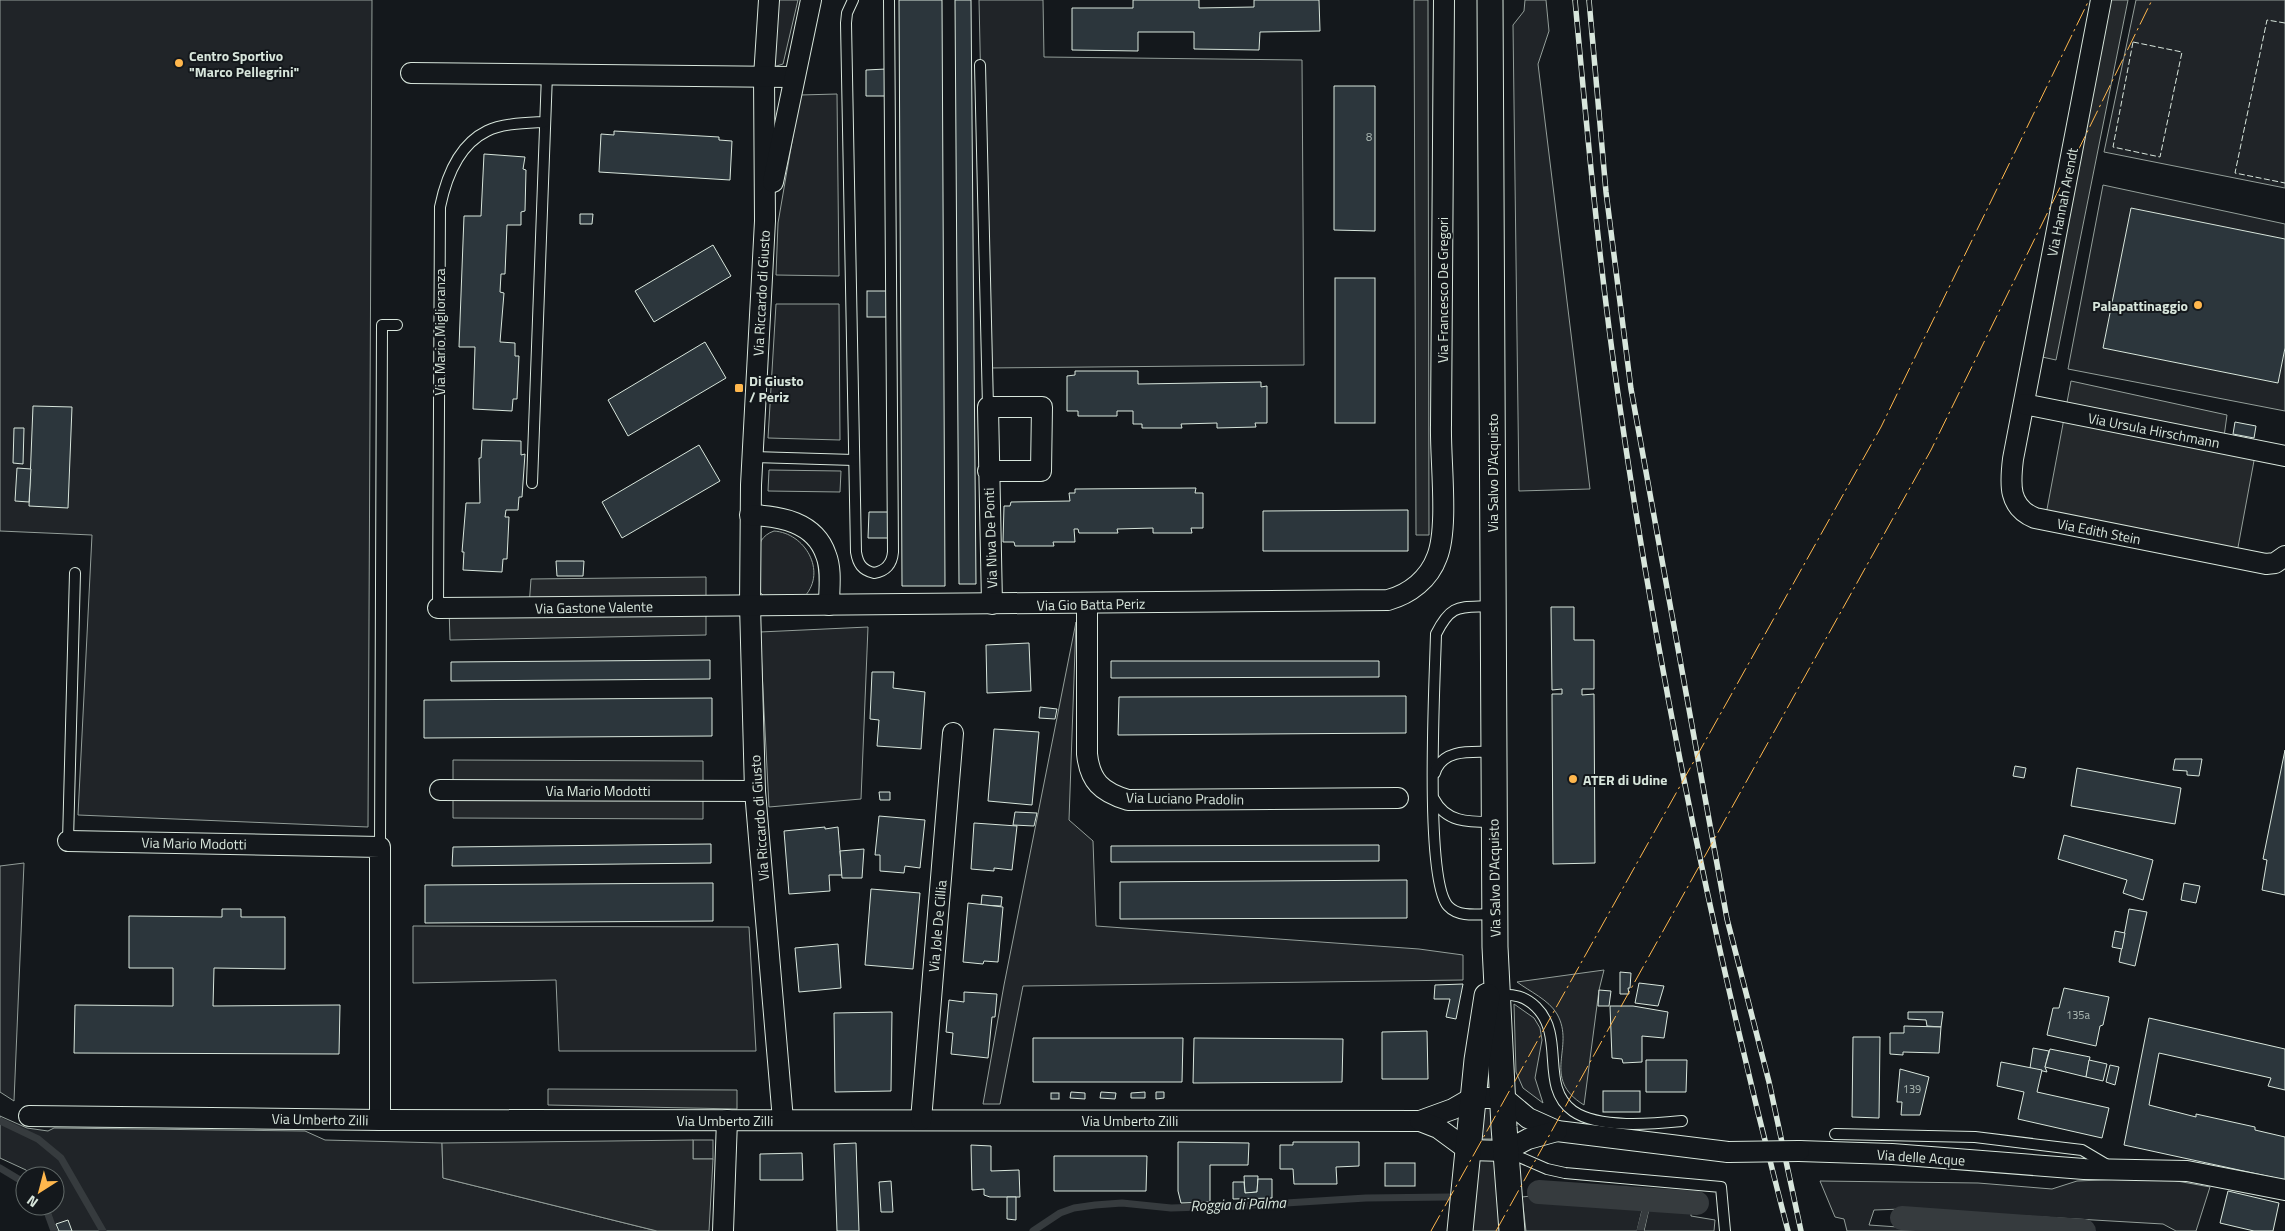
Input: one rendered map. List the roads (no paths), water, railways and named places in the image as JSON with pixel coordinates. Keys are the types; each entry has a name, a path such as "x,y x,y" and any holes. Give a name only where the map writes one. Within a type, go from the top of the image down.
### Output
{"street":[{"name":"Via Riccardo di Giusto","path":"769,0 764,77 765,220 752,457 750,605 755,791 783,1120"},
{"name":"Via Riccardo di Giusto","path":"765,220 811,0"},
{"name":"Via Francesco De Gregori","path":"1425,577 1437,558 1442,530 1444,0"},
{"name":"Via Salvo D'Acquisto","path":"1460,1231 1472,1098 1492,996 1495,946 1490,0"},
{"name":"Via Hannah Arendt","path":"2024,404 2101,0"},
{"path":"411,72 794,77"},
{"name":"Via Ursula Hirschmann","path":"2024,404 2285,456"},
{"name":"Via Edith Stein","path":"2024,404 2010,480 2014,501 2028,515 2266,564 2280,561 2285,556"},
{"name":"Via Niva De Ponti","path":"988,471 1042,471 1042,407 988,407 988,471 992,604"},
{"path":"750,515 773,516 791,520 806,528 818,541 826,554 829,605"},
{"name":"Via Gio Batta Periz","path":"750,605 1087,604 1388,600 1403,596 1416,587 1425,577"},
{"name":"Via Luciano Pradolin","path":"1087,604 1087,754 1089,769 1098,785 1113,796 1128,800 1398,798"},
{"name":"Via Gastone Valente","path":"438,608 750,605"},
{"name":"Via Jole De Cillia","path":"921,1120 953,733"},
{"name":"Via Mario Modotti","path":"440,790 755,791"},
{"name":"Via Mario Modotti","path":"68,841 380,847"},
{"path":"380,847 380,1120"},
{"name":"Via Salvo D'Acquisto","path":"1492,996 1504,1098 1505,1151 1512,1231"},
{"path":"1472,1098 1504,1098"},
{"name":"Via Umberto Zilli","path":"29,1116 380,1120 1420,1121 1453,1109 1472,1098"},
{"name":"Via delle Acque","path":"1504,1098 1528,1118 1557,1131 1728,1152 1799,1151 1892,1154 2084,1169 2187,1171 2285,1190"},
{"path":"723,1231 727,1120"},
{"name":"Via Umberto Zilli","path":"1420,1121 1438,1128 1468,1150"},
{"name":"Via delle Acque","path":"1505,1151 1528,1139 1557,1131"},
{"path":"1468,1150 1505,1151"}],"lane":[{"path":"853,0 847,13 846,23 854,460 858,561 867,571 880,572 890,564 893,552 889,0"},
{"path":"980,65 988,407"},
{"path":"532,483 546,74"},
{"name":"Via Mario Miglioranza","path":"438,608 440,207 444,187 451,168 461,154 474,140 488,130 526,123 545,122"},
{"path":"380,847 382,325 397,325"},
{"path":"752,457 854,460"},
{"path":"68,841 75,573"},
{"path":"1493,606 1459,608 1445,616 1436,634 1432,780 1437,872 1442,896 1448,907 1461,914 1495,914"},
{"path":"1432,780 1440,761 1450,755 1465,752 1494,752"},
{"path":"1433,797 1439,809 1453,818 1466,822 1494,822"},
{"path":"1492,996 1516,995 1524,998 1545,1017 1552,1034 1557,1089 1562,1098 1575,1112 1593,1119 1624,1123 1682,1121"},
{"path":"1835,1134 1975,1137 2082,1150 2114,1169"},
{"path":"1505,1151 1547,1169 1565,1173 1721,1187 1724,1231"}],"waterway":[{"path":"0,1121 38,1139 61,1158 103,1231"},
{"name":"Roggia di Palma","path":"0,1168 15,1177"},
{"name":"Roggia di Palma","path":"1539,1192 1697,1203"},
{"name":"Roggia di Palma","path":"1033,1231 1060,1213 1074,1208 1095,1205 1122,1203 1171,1208 1366,1198 1449,1197"},
{"path":"1640,1231 1648,1200"},
{"name":"Roggia di Palma","path":"49,1216 54,1231"},
{"name":"Roggia di Palma","path":"1902,1218 2084,1231"}],"railway":[{"path":"1575,0 1605,296 1618,394 1651,605 1670,710 1713,919 1788,1231"},
{"path":"1589,0 1606,192 1631,389 1727,919 1769,1082 1801,1231"}],"place":[{"name":"Centro Sportivo \"Marco Pellegrini\"","path":"179,63"},
{"name":"Palapattinaggio","path":"2198,305"},
{"name":"Di Giusto / Periz","path":"739,388"},
{"name":"ATER di Udine","path":"1573,779"}]}
